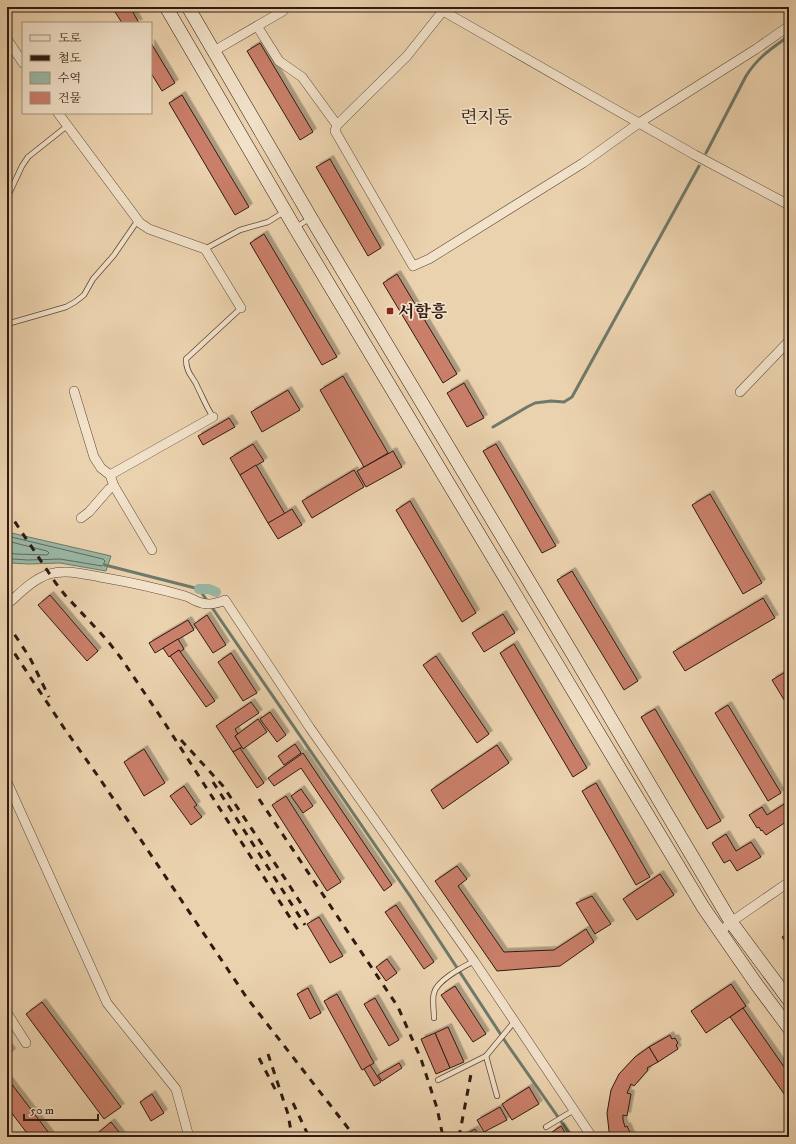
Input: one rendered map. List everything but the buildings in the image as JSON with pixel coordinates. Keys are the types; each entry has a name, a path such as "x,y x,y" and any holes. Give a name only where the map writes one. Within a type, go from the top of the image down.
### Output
{"main road":[{"path":"166,7 295,228 703,907 789,1028"},
{"path":"188,7 311,218 572,653 731,922 789,1000"}],"street":[{"path":"789,26 756,49 639,123 583,163 429,259 413,266 335,131 338,125 407,56 442,8 639,123 695,156 789,205"},
{"path":"214,51 283,11"},
{"path":"257,26 279,61 302,77 338,125"},
{"path":"7,39 22,62"},
{"path":"59,114 138,220 149,229 205,249 241,308"},
{"path":"740,392 789,341"},
{"path":"74,391 94,457 101,468 110,475 114,486 152,550"},
{"path":"110,475 213,417"},
{"path":"81,518 89,512 109,489 114,486"},
{"path":"11,600 40,578 49,574 68,572 149,587 186,596 205,604 217,603 225,600 310,728 474,961 512,1024 571,1112 592,1137"},
{"path":"7,782 107,1003 176,1089 189,1137"},
{"path":"720,932 731,922 789,882"},
{"path":"7,1013 26,1043"}],"lane":[{"path":"7,198 22,166 28,157 68,125"},
{"path":"205,249 240,230 268,222 286,211"},
{"path":"295,228 311,218"},
{"path":"7,324 66,307 84,295 93,279 114,255 138,220"},
{"path":"213,417 186,368 186,359 241,308"},
{"path":"434,1018 434,992 439,984 453,973 474,961"},
{"path":"438,1080 486,1056 512,1024"},
{"path":"486,1056 497,1096"},
{"path":"546,1128 571,1112"}],"water":[{"path":"7,532 111,556 106,571 60,563 11,563 7,560"}],"waterway":[{"path":"706,153 746,76 765,54 789,36"},
{"path":"493,427 535,403 551,401 564,402 572,397 699,166"},
{"path":"105,565 199,589 208,602"},
{"path":"199,589 209,589 216,592"},
{"path":"211,606 410,896 507,1044 572,1137"}],"railway":[{"path":"7,510 65,595 107,640 121,658 298,930"},
{"path":"7,623 30,658 49,697"},
{"path":"7,642 247,998 355,1137"},
{"path":"181,740 223,786 312,921"},
{"path":"213,782 305,925"},
{"path":"259,799 398,1007 421,1059 437,1108 443,1137"},
{"path":"268,1054 288,1114 292,1137"},
{"path":"259,1058 276,1091"},
{"path":"461,1137 460,1132 471,1074"},
{"path":"293,1103 309,1137"}],"place":[{"name":"서함흥","path":"390,311"}],"district":[{"name":"련지동","path":"486,117"}]}
